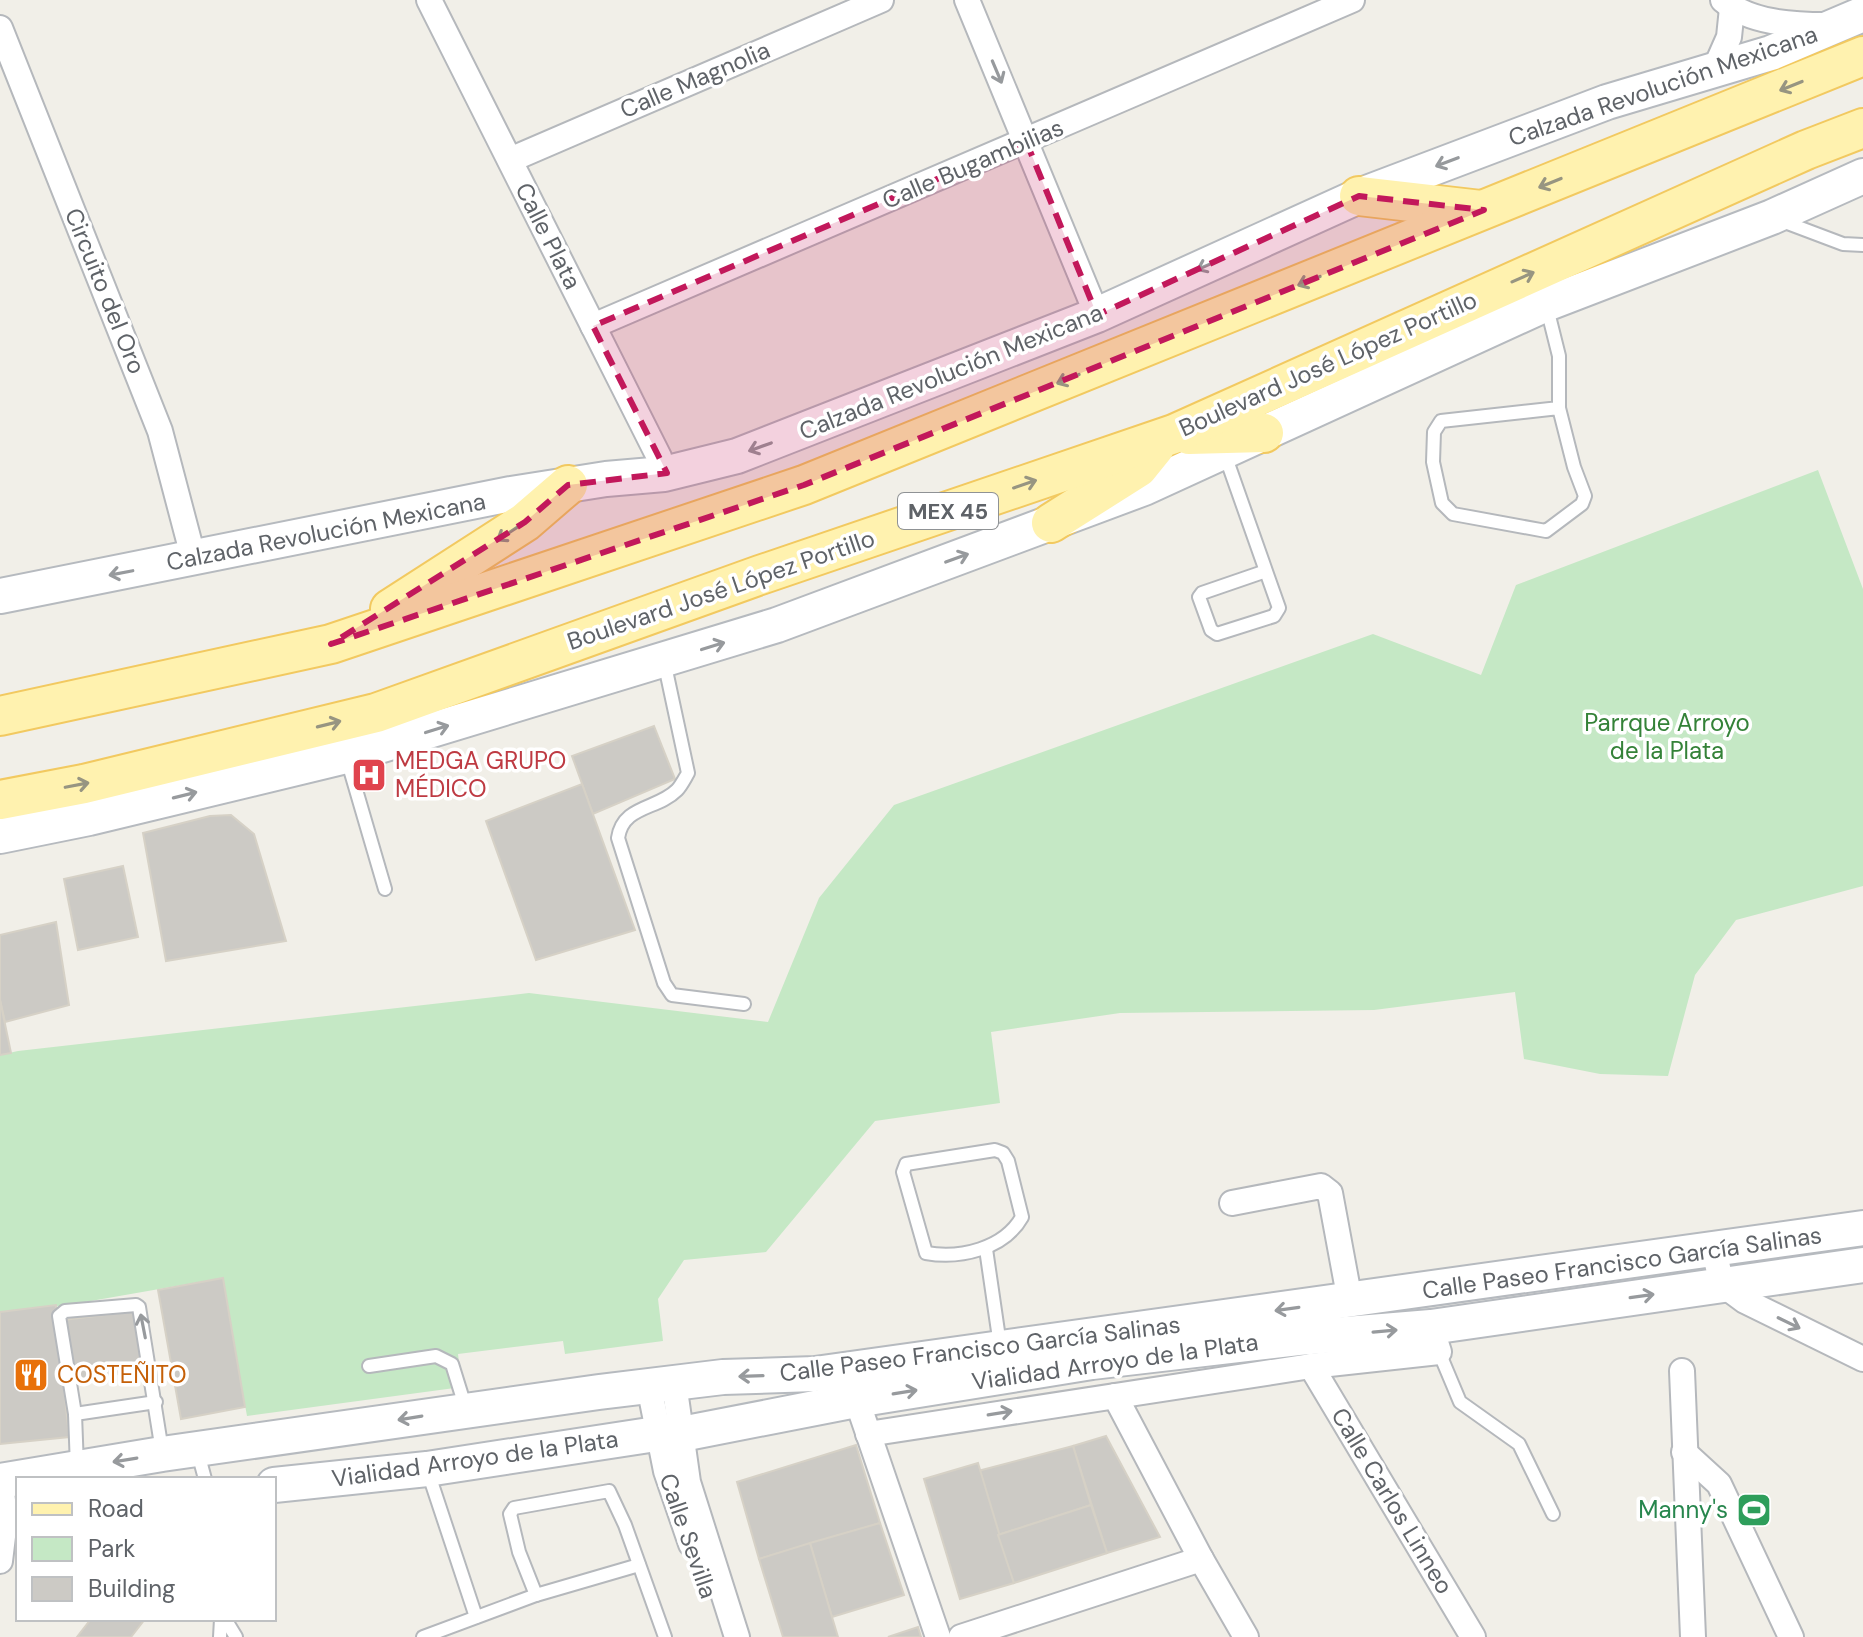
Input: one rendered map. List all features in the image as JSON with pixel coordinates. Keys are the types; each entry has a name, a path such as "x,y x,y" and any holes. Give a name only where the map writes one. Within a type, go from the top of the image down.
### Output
{"main road":[{"path":"0,716 331,644 804,485 1863,56"},
{"name":"Boulevard José López Portillo","path":"0,800 84,784 376,713 760,575 1169,435 1791,157 1863,128"},
{"path":"1359,196 1484,210"},
{"path":"1051,523 1138,468 1169,435 1264,433"},
{"path":"331,644 525,522 568,485"}],"street":[{"name":"Calle Plata","path":"429,0 659,457 664,474"},
{"name":"Calle Magnolia","path":"510,160 881,0"},
{"path":"967,0 1097,315"},
{"name":"Calle Bugambilias","path":"593,326 1352,0"},
{"path":"1714,71 1729,37 1728,4 1773,21 1850,20"},
{"name":"Calzada Revolución Mexicana","path":"0,596 194,560 511,494 664,474 737,456 1097,315 1359,196 1607,102 1804,41 1850,20"},
{"name":"Circuito del Oro","path":"0,28 160,431 194,560"},
{"path":"0,836 89,818 346,756 777,625 1144,488 1546,304 1772,217 1863,176"},
{"path":"1232,1203 1321,1186 1326,1189 1330,1193 1350,1301"},
{"name":"Calle Paseo Francisco García Salinas","path":"1002,1362 1350,1301 1863,1228"},
{"path":"1714,1251 1722,1284 1745,1301 1863,1359"},
{"name":"Vialidad Arroyo de la Plata","path":"276,1485 427,1469 669,1434 852,1384 1002,1362 1092,1362 1298,1338 1435,1340 1722,1284 1863,1265"},
{"path":"868,1434 1311,1366 1435,1340"},
{"name":"Calle Carlos Linneo","path":"1311,1366 1473,1637"},
{"path":"1682,1371 1693,1637"},
{"name":"Calle Paseo Francisco García Salinas","path":"23,1477 162,1454 201,1464 466,1409 723,1377 815,1374 852,1384"},
{"path":"661,1384 669,1434"},
{"path":"852,1384 938,1637"},
{"path":"1115,1396 1246,1637"},
{"name":"Calle Sevilla","path":"669,1434 666,1471 721,1637"},
{"name":"Calle Sevilla","path":"669,1434 688,1482 737,1637"},
{"path":"1684,1452 1719,1484 1791,1637"},
{"path":"0,1561 8,1520 1,1481"},
{"path":"961,1637 1201,1559"}],"lane":[{"path":"1772,217 1843,244 1863,245"},
{"path":"1546,304 1559,356 1559,408 1585,496 1582,504 1546,531 1453,514 1442,503 1433,462 1434,432 1441,421 1559,408"},
{"path":"1224,451 1279,608 1274,616 1217,634 1211,630 1199,597 1202,593 1266,571"},
{"path":"664,661 688,773 677,790 627,818 620,826 618,838 664,983 672,995 744,1004"},
{"path":"346,756 385,889"},
{"path":"995,1150 1003,1153 1008,1161 1022,1217 1016,1228 986,1249 937,1255 926,1253 903,1172 906,1164 995,1150"},
{"path":"986,1249 1002,1362"},
{"path":"77,1467 75,1414 59,1316 65,1311 139,1307 162,1454"},
{"path":"1435,1340 1460,1402 1519,1444 1553,1514"},
{"path":"369,1366 436,1356 452,1364 466,1409"},
{"path":"75,1414 156,1402"},
{"path":"427,1469 476,1617"},
{"path":"536,1595 519,1552 510,1514 514,1508 609,1491 665,1637"},
{"path":"423,1637 536,1595 639,1565"}],"highlighted area":[{"path":"1026,141 1097,315 1359,196 1484,210 804,485 331,644 525,522 568,485 667,473 593,326"}],"green space":[{"name":"Parrque Arroyo de la Plata","path":"1818,470 1863,589 1863,886 1736,920 1695,975 1668,1076 1600,1074 1524,1059 1515,992 1374,1010 1120,1013 991,1032 1000,1103 875,1121 766,1252 684,1260 658,1299 663,1341 565,1354 563,1341 458,1354 462,1387 247,1416 222,1278 68,1305 0,1312 0,1055 529,993 768,1022 819,898 894,805 1373,634 1481,675 1516,585"}],"building":[{"path":"654,726 675,779 593,814 572,756"},
{"path":"582,784 635,930 536,960 486,821"},
{"path":"231,815 254,834 286,941 166,961 143,833 210,816"},
{"path":"123,866 138,937 78,950 64,879"},
{"path":"56,922 69,1005 5,1022 0,1000 0,935"},
{"path":"0,1000 11,1053 0,1055"},
{"path":"223,1278 245,1407 181,1419 158,1290"},
{"name":"COSTEÑITO","path":"56,1305 69,1437 0,1444 0,1312"},
{"path":"137,1311 144,1371 70,1380 63,1320"},
{"path":"1106,1436 1160,1537 1107,1553 1073,1446"},
{"path":"856,1445 880,1523 759,1559 737,1482"},
{"path":"1073,1446 1091,1505 998,1535 978,1471"},
{"path":"978,1463 1014,1583 960,1599 924,1479"},
{"path":"1091,1505 1107,1553 1014,1583 998,1535"},
{"path":"880,1523 904,1595 832,1617 810,1543"},
{"path":"810,1543 838,1637 783,1637 759,1559"},
{"path":"89,1621 143,1621 131,1637 77,1637"},
{"path":"918,1627 921,1637 888,1637"}],"place":[{"name":"MEDGA GRUPO MÉDICO","path":"369,775"},
{"name":"COSTEÑITO","path":"31,1375"},
{"name":"Manny's","path":"1754,1510"}]}
